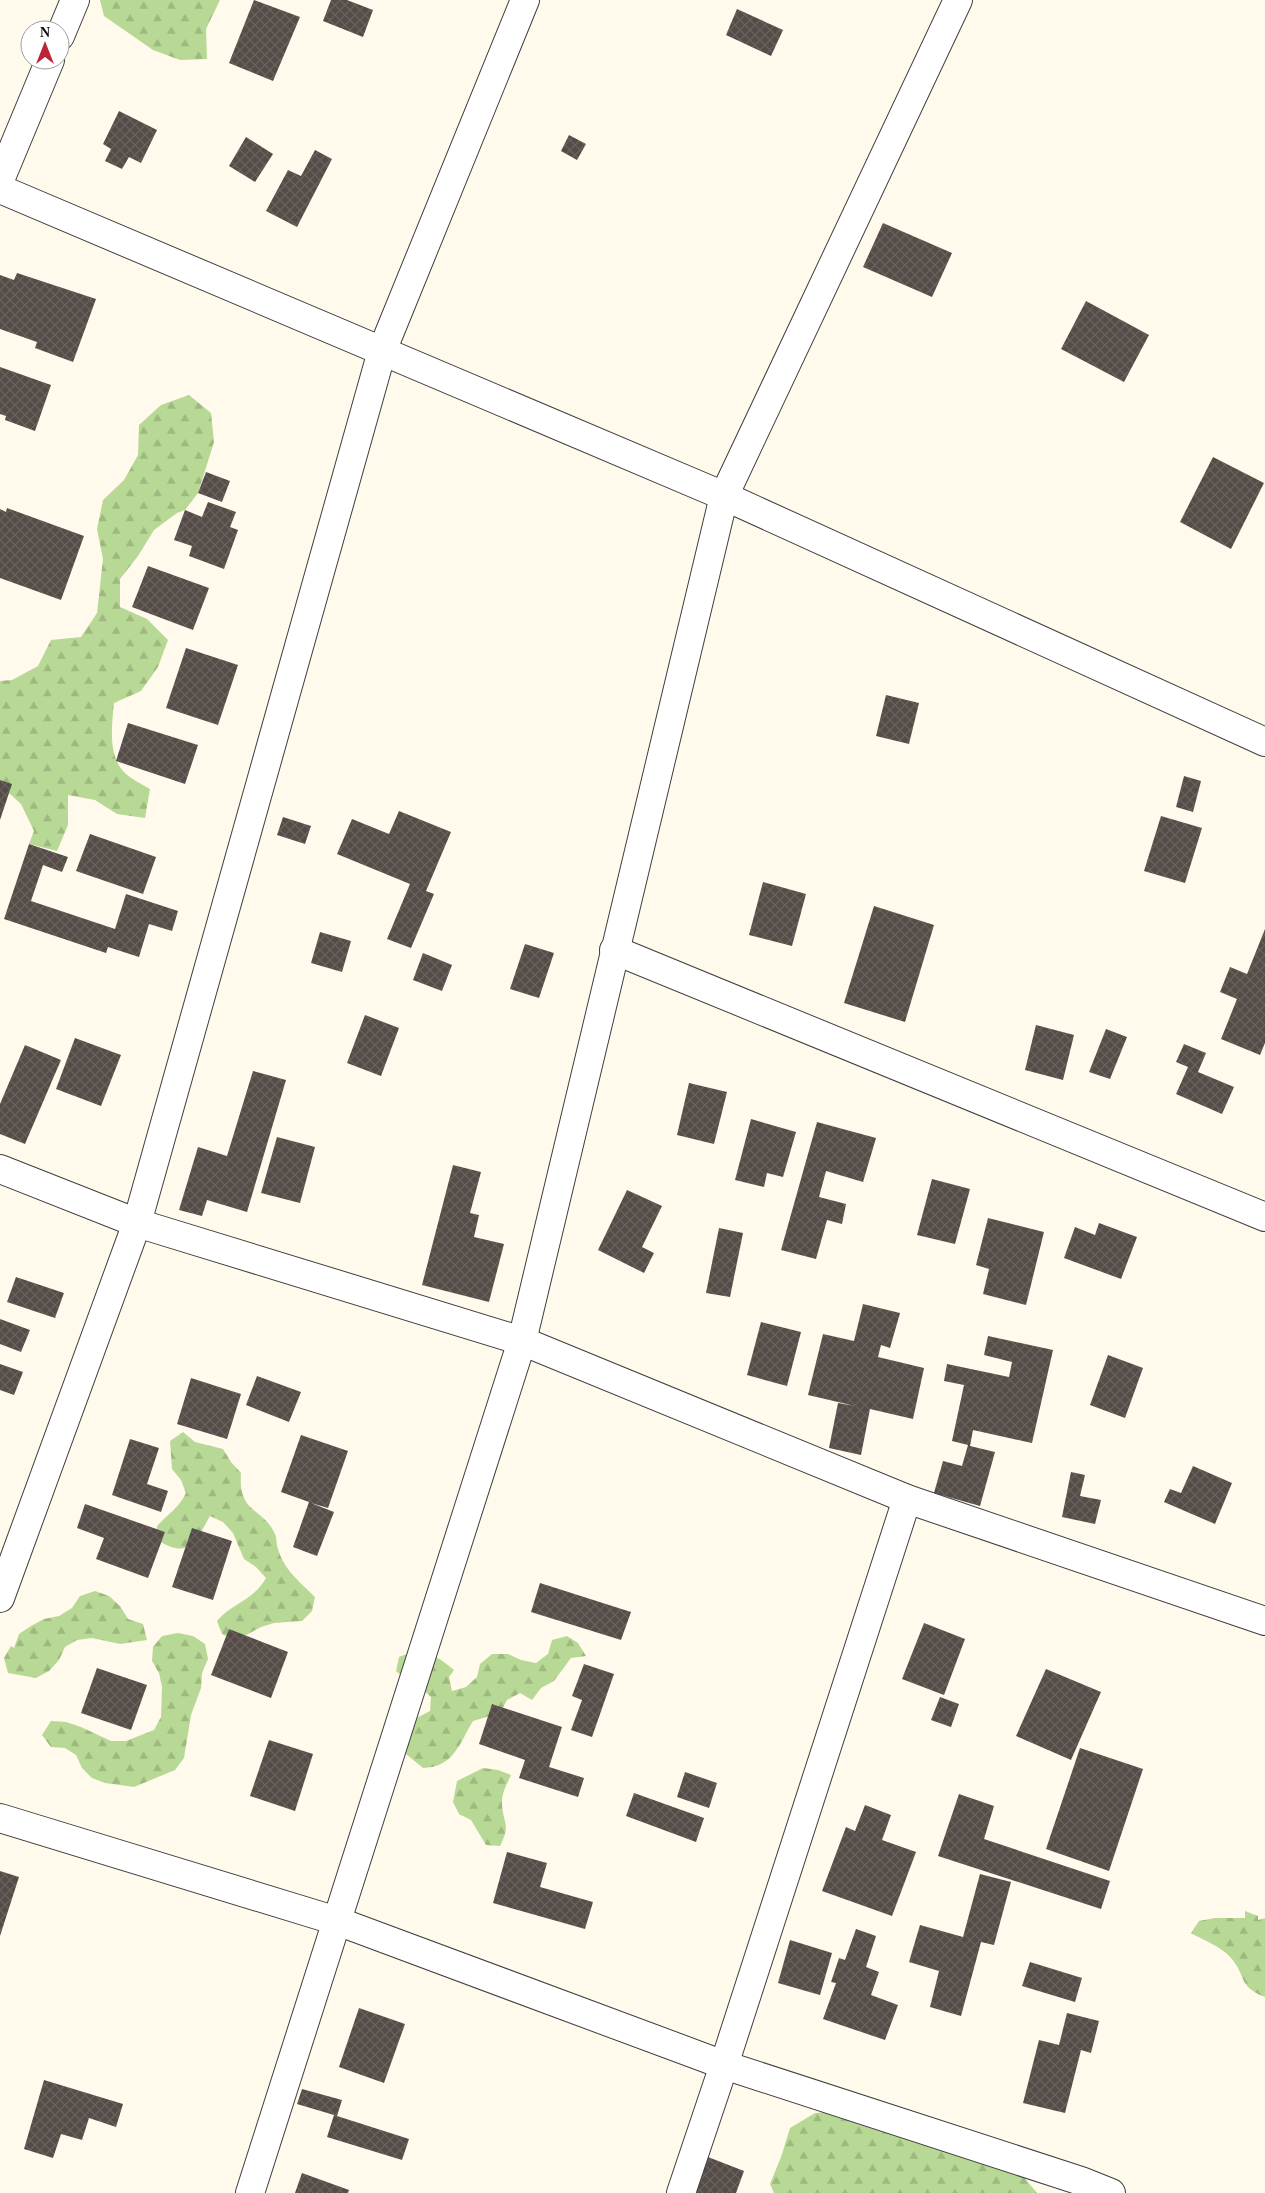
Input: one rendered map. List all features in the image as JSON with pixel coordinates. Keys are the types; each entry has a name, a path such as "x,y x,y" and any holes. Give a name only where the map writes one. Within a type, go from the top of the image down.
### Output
{"street":[{"path":"67,20 75,0"},
{"path":"0,1598 137,1223 382,351 524,0"},
{"path":"250,2193 522,1341 724,496 958,0"},
{"path":"0,180 46,70"},
{"path":"0,189 724,496 1265,742"},
{"path":"614,950 1265,1217"},
{"path":"0,1169 137,1223 522,1341 907,1499 1265,1621"},
{"path":"681,2193 907,1499"},
{"path":"0,1818 337,1921 724,2065 1079,2187 1111,2193"}],"green space":[{"path":"100,0 220,0 206,29 207,59 180,60 153,50 104,16"},
{"path":"189,395 211,413 214,442 198,493 185,510 177,513 154,530 138,556 120,579 120,607 147,619 168,640 158,667 141,691 114,703 113,750 120,767 126,774 150,789 145,818 117,814 95,800 68,795 68,825 57,851 29,844 34,831 21,804 0,785 0,681 12,680 38,666 51,640 81,637 97,613 103,559 97,529 103,500 124,480 138,455 139,425 161,405"},
{"path":"183,1432 195,1442 223,1449 241,1473 243,1496 247,1503 270,1525 276,1536 277,1547 284,1563 315,1597 312,1611 302,1621 274,1623 261,1627 235,1641 222,1634 217,1621 230,1609 255,1592 266,1578 256,1567 244,1559 233,1533 223,1522 210,1516 200,1534 190,1545 184,1548 168,1546 157,1540 157,1526 176,1507 186,1493 181,1480 172,1469 170,1441"},
{"path":"95,1591 109,1596 120,1606 128,1619 143,1624 147,1640 120,1644 92,1638 77,1640 65,1647 59,1660 49,1671 36,1678 8,1673 4,1658 11,1646 14,1648 19,1634 44,1619 59,1616 72,1608 80,1596"},
{"path":"178,1633 193,1636 205,1644 208,1659 202,1673 201,1688 191,1715 184,1758 175,1770 134,1787 105,1783 92,1778 82,1768 76,1755 65,1748 51,1747 42,1735 51,1721 66,1722 81,1727 111,1741 126,1741 154,1730 161,1717 162,1687 159,1673 152,1661 153,1647 162,1636"},
{"path":"567,1636 578,1643 586,1656 571,1658 554,1681 541,1688 532,1700 520,1693 507,1700 500,1713 473,1721 459,1746 449,1759 433,1767 423,1768 401,1750 403,1725 430,1711 431,1697 396,1671 399,1657 422,1652 434,1656 454,1670 449,1677 452,1691 466,1687 477,1677 480,1664 492,1654 508,1654 521,1660 536,1663 548,1654 552,1640"},
{"path":"483,1768 498,1770 511,1775 502,1798 506,1828 500,1846 486,1845 471,1820 459,1814 453,1802 457,1781"},
{"path":"1245,1911 1258,1916 1258,1920 1265,1918 1265,1997 1246,1985 1236,1964 1227,1954 1218,1947 1191,1933 1199,1921 1215,1918 1245,1918"},
{"path":"844,2111 1016,2168 1037,2193 774,2193 770,2184 790,2128 815,2113"}],"building":[{"path":"254,0 300,17 273,81 229,63"},
{"path":"331,0 347,0 373,10 363,37 323,21"},
{"path":"737,9 783,30 771,56 726,35"},
{"path":"119,111 157,130 141,163 129,157 122,169 105,161 111,149 103,144"},
{"path":"569,135 586,144 577,160 561,151"},
{"path":"246,137 273,154 255,182 229,166"},
{"path":"315,150 332,159 297,227 266,211 288,170 301,176"},
{"path":"883,223 952,253 932,297 863,267"},
{"path":"17,273 96,299 73,362 35,348 37,342 0,329 0,275 14,280"},
{"path":"1086,301 1149,335 1124,382 1061,349"},
{"path":"0,367 51,385 35,431 5,420 6,416 0,414"},
{"path":"1213,457 1264,483 1231,549 1180,522"},
{"path":"206,472 230,481 222,502 198,493"},
{"path":"208,502 236,512 230,527 238,530 224,569 189,556 192,546 174,540 185,510 202,517"},
{"path":"7,508 84,536 61,600 0,578 0,509 6,512"},
{"path":"148,566 209,588 193,630 132,607"},
{"path":"186,648 238,665 218,725 166,708"},
{"path":"886,695 919,703 909,744 876,736"},
{"path":"128,723 198,745 185,784 116,761"},
{"path":"1184,776 1201,781 1193,812 1176,807"},
{"path":"0,780 12,784 0,820"},
{"path":"399,811 451,832 426,891 434,894 411,948 387,939 410,884 337,854 352,819 389,834"},
{"path":"1161,816 1202,828 1185,883 1144,871"},
{"path":"283,817 311,826 305,844 277,835"},
{"path":"90,834 156,857 143,894 76,871"},
{"path":"29,844 68,857 62,872 43,865 31,901 115,929 126,894 178,911 172,931 149,924 139,957 108,947 106,953 4,919"},
{"path":"763,882 806,894 792,946 749,935"},
{"path":"874,906 934,925 905,1022 844,1003"},
{"path":"1265,929 1265,1043 1260,1055 1221,1039 1237,999 1220,992 1230,967 1247,974"},
{"path":"320,932 351,941 342,972 311,963"},
{"path":"525,944 554,953 539,998 510,989"},
{"path":"423,953 452,965 442,991 413,980"},
{"path":"365,1015 399,1028 381,1076 347,1063"},
{"path":"1036,1025 1074,1035 1063,1080 1025,1070"},
{"path":"1106,1029 1127,1037 1110,1079 1089,1072"},
{"path":"75,1038 121,1055 101,1106 56,1089"},
{"path":"1184,1044 1206,1053 1198,1072 1234,1087 1222,1114 1176,1094 1188,1067 1176,1062"},
{"path":"25,1045 61,1060 25,1144 0,1134 0,1104"},
{"path":"253,1071 286,1080 247,1212 207,1200 202,1216 179,1210 198,1147 227,1156"},
{"path":"689,1083 727,1092 714,1144 677,1135"},
{"path":"751,1119 796,1132 783,1177 767,1173 764,1187 735,1180"},
{"path":"817,1122 876,1138 863,1182 826,1171 819,1197 846,1204 842,1224 827,1220 816,1259 781,1250"},
{"path":"277,1137 315,1147 300,1203 261,1193"},
{"path":"453,1165 481,1172 470,1213 479,1215 474,1237 504,1244 489,1302 422,1285"},
{"path":"932,1179 970,1189 955,1244 917,1235"},
{"path":"627,1190 662,1206 642,1247 654,1253 644,1273 598,1250"},
{"path":"988,1218 1044,1232 1026,1305 983,1294 989,1269 976,1265"},
{"path":"1099,1223 1137,1237 1121,1279 1064,1258 1075,1227 1095,1235"},
{"path":"719,1228 743,1233 730,1297 706,1293"},
{"path":"16,1277 64,1293 55,1318 7,1302"},
{"path":"863,1304 900,1313 890,1348 881,1345 878,1357 924,1368 913,1419 870,1409 861,1455 829,1448 838,1403 855,1406 808,1395 823,1334 854,1341"},
{"path":"0,1319 30,1330 21,1352 0,1344"},
{"path":"761,1322 801,1332 787,1386 747,1375"},
{"path":"988,1336 1053,1350 1032,1443 973,1430 970,1446 995,1452 980,1506 934,1493 943,1461 962,1466 968,1445 952,1441 964,1385 944,1381 947,1364 1009,1377 1012,1362 984,1355"},
{"path":"1108,1355 1143,1368 1125,1418 1090,1405"},
{"path":"0,1364 23,1372 14,1395 0,1390"},
{"path":"257,1376 301,1392 289,1422 246,1405"},
{"path":"191,1378 241,1394 227,1439 177,1424"},
{"path":"301,1435 348,1451 328,1508 311,1503 334,1512 317,1556 293,1547 309,1502 281,1492"},
{"path":"130,1439 159,1448 147,1484 168,1491 161,1512 112,1495"},
{"path":"1193,1466 1232,1483 1215,1524 1164,1502 1170,1489 1181,1493"},
{"path":"1071,1472 1085,1475 1080,1496 1101,1500 1095,1524 1062,1517"},
{"path":"85,1504 165,1532 148,1578 96,1559 104,1538 77,1528"},
{"path":"192,1528 232,1541 213,1600 172,1587"},
{"path":"540,1583 631,1612 621,1640 531,1612"},
{"path":"924,1623 965,1639 944,1695 902,1679"},
{"path":"229,1629 288,1652 271,1698 211,1675"},
{"path":"584,1664 614,1674 592,1737 571,1730 582,1700 572,1696"},
{"path":"97,1668 147,1685 131,1730 81,1713"},
{"path":"1046,1669 1101,1692 1071,1760 1016,1736"},
{"path":"940,1697 959,1704 951,1727 931,1720"},
{"path":"492,1704 562,1727 549,1767 584,1778 578,1797 519,1778 525,1760 479,1744"},
{"path":"269,1740 313,1754 295,1811 250,1796"},
{"path":"1080,1748 1143,1769 1109,1871 1046,1849"},
{"path":"685,1772 717,1783 709,1808 677,1797"},
{"path":"634,1793 704,1818 696,1842 626,1816"},
{"path":"959,1794 994,1806 984,1839 1110,1881 1101,1909 938,1856"},
{"path":"865,1805 891,1815 882,1840 916,1852 892,1916 822,1891 846,1827 855,1831"},
{"path":"507,1852 547,1863 540,1887 593,1902 585,1929 493,1903"},
{"path":"0,1871 19,1877 0,1936"},
{"path":"980,1874 1011,1882 994,1945 981,1942 961,2016 930,2007 939,1971 909,1962 920,1925 963,1937"},
{"path":"856,1929 876,1936 866,1967 879,1972 871,1995 898,2005 885,2040 823,2019 836,1983 831,1982 839,1958 845,1960"},
{"path":"790,1940 832,1953 820,1995 778,1983"},
{"path":"1030,1962 1082,1978 1075,2002 1022,1986"},
{"path":"359,2008 405,2024 384,2083 339,2067"},
{"path":"1067,2013 1099,2021 1091,2053 1081,2050 1065,2113 1023,2103 1039,2040 1059,2045"},
{"path":"44,2080 123,2104 116,2127 89,2118 82,2140 61,2134 53,2158 24,2149"},
{"path":"302,2089 342,2100 337,2116 409,2139 402,2160 327,2137 334,2115 297,2104"},
{"path":"708,2157 744,2171 736,2193 695,2193"},
{"path":"302,2173 349,2190 348,2193 295,2193"}]}
